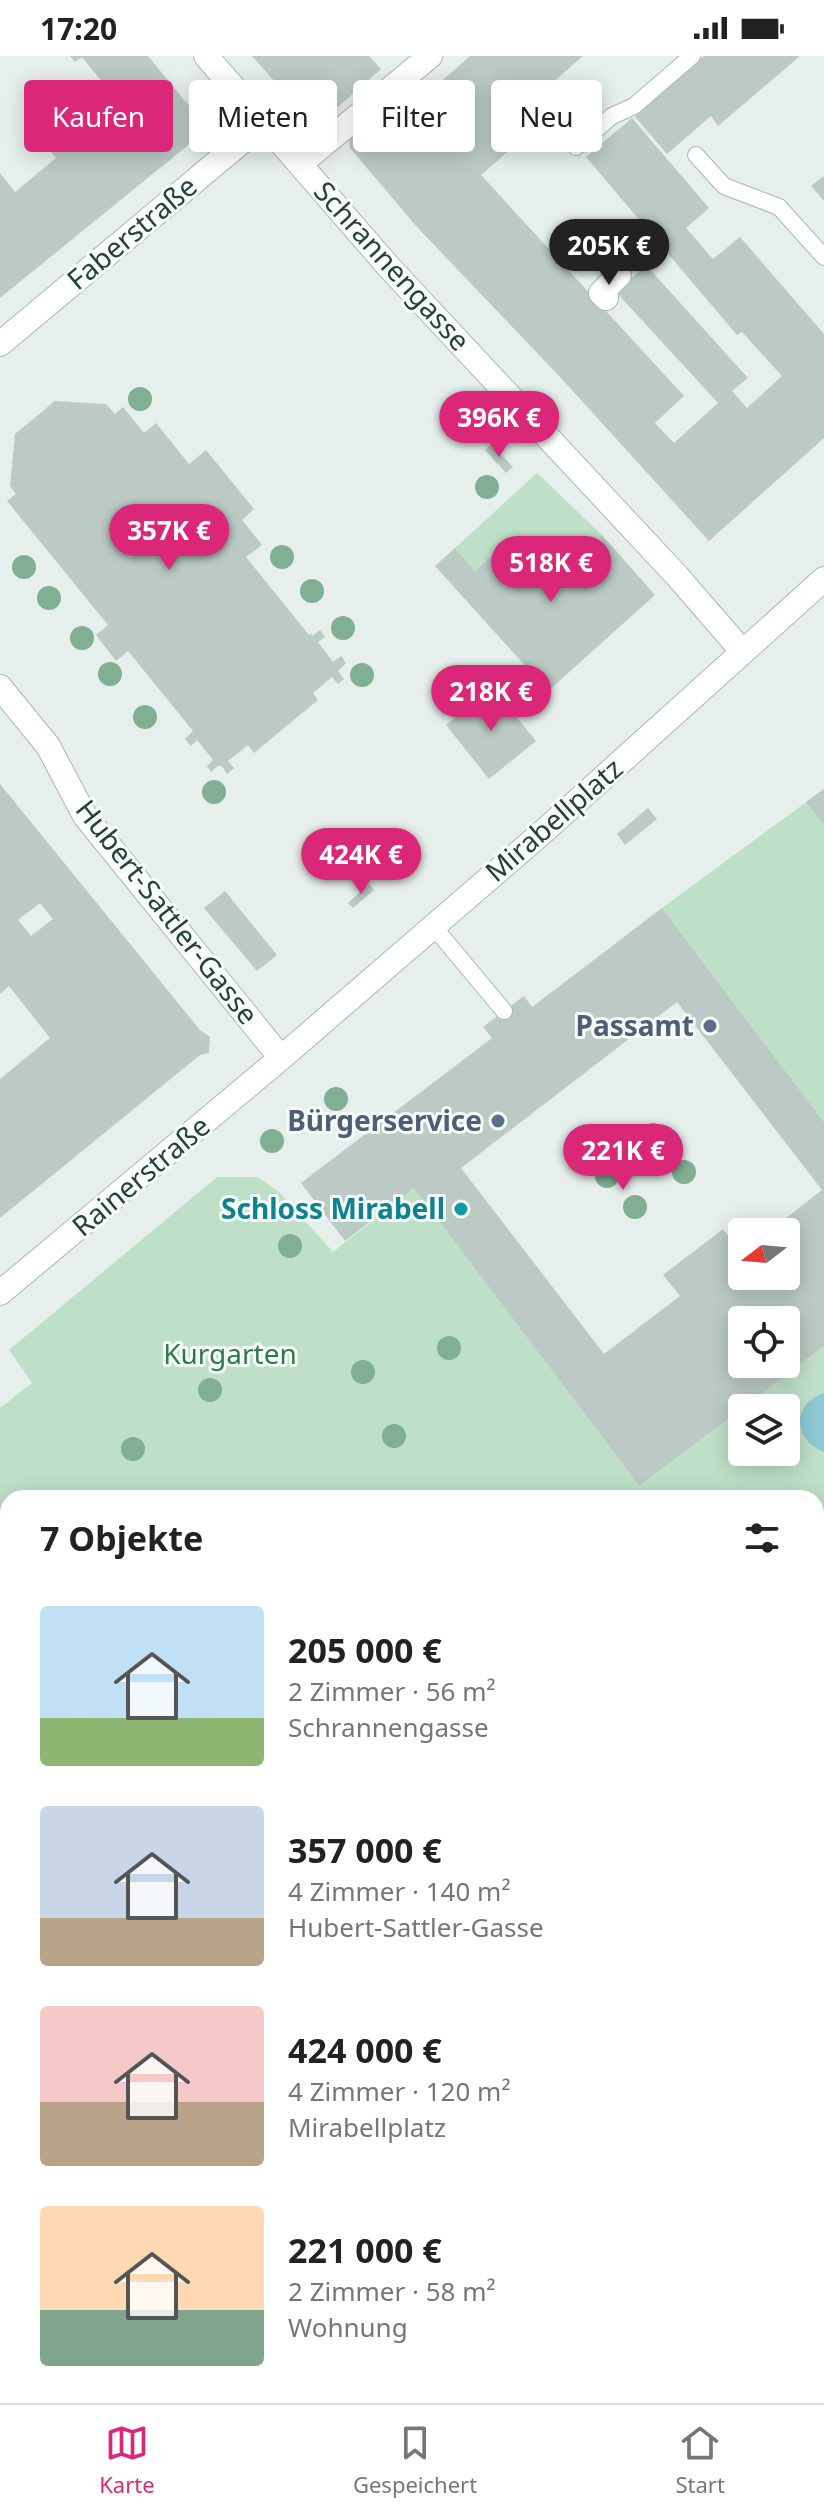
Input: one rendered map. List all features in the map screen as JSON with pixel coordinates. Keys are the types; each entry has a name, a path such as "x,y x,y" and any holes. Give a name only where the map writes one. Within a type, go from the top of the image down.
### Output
{"street":[{"name":"Schrannengasse","path":"206,56 227,80"},
{"path":"300,164 430,56"},
{"name":"Faberstraße","path":"0,344 229,152"},
{"name":"Schrannengasse","path":"289,152 388,266 657,554 742,651"},
{"path":"606,298 601,293 619,275"},
{"name":"Mirabellplatz","path":"281,1058 544,831 824,579"},
{"name":"Hubert-Sattler-Gasse","path":"0,687 48,746 85,816 281,1058"},
{"name":"Rainerstraße","path":"0,1293 281,1058"}],"lane":[{"path":"602,125 612,116 634,106 692,56"},
{"path":"696,155 724,186 779,207 824,257"},
{"path":"433,926 504,1011"}],"green space":[{"path":"537,473 602,535 546,585 507,542 475,571 455,548"},
{"path":"824,789 824,1122 662,908"},
{"name":"Kurgarten","path":"217,1177 258,1177 279,1192 333,1252 414,1188 639,1486 728,1419 728,1466 800,1466 800,1394 761,1394 782,1378 800,1378 800,1364 824,1346 824,1490 0,1490 0,1408 32,1383 9,1350"}],"water":[{"path":"824,1393 824,1452 806,1439 800,1422 801,1413 813,1398"}],"building":[{"path":"70,56 148,56 168,80 101,80 82,57 75,62"},
{"path":"252,56 369,56 381,69 368,80 353,80 353,94 337,108 337,80 273,80"},
{"path":"470,56 583,56 556,80 491,80 491,152 507,152 481,175 684,396 655,423 674,443 718,403 616,292 646,265 748,378 732,391 747,408 782,376 742,332 737,335 586,157 592,152 602,152 602,143 632,118 709,208 686,228 713,259 740,237 824,334 824,438 709,541 561,378 417,227 353,152 475,152 475,80 443,80"},
{"path":"704,56 800,56 718,126 711,116 667,154 635,117"},
{"path":"173,86 189,106 189,144 0,298 0,173 15,192 56,158 51,152 173,152"},
{"path":"824,176 824,201 811,186"},
{"path":"55,401 106,404 115,414 123,407 144,433 156,423 189,464 206,450 254,509 242,520 262,545 246,557 309,635 320,630 325,637 318,642 333,662 341,656 346,663 338,671 344,679 338,684 332,677 313,693 318,700 254,753 248,745 228,761 234,768 227,774 222,766 211,772 207,766 213,760 197,740 191,746 185,739 193,731 128,651 116,661 96,635 108,625 7,501 16,494 10,486 15,434"},
{"path":"491,444 513,467 506,473 485,450"},
{"path":"602,535 655,595 548,691 435,566 455,548 475,571 507,542 546,585"},
{"path":"492,687 536,741 489,779 446,725"},
{"path":"0,784 200,1030 210,1037 209,1053 200,1055 0,1218 0,1079 50,1038 9,986 0,994","holes":["40,903 53,919 31,936 18,920"]},
{"path":"824,789 824,826 806,802"},
{"path":"648,808 657,819 625,845 617,834"},
{"path":"369,884 374,890 353,908 348,903"},
{"path":"225,891 277,955 257,971 204,908"},
{"name":"Schloss Mirabell","path":"662,908 824,1122 824,1346 800,1364 800,1306 728,1306 728,1378 782,1378 761,1394 728,1394 728,1419 639,1486 414,1188 345,1241 301,1183 492,1038 483,1027 524,996 532,1007","holes":["677,1002 822,1190 786,1218 800,1218 800,1290 728,1290 728,1236 723,1229 663,1275 680,1296 604,1354 461,1168"]}],"place":[{"name":"Passamt","path":"710,1026"},
{"name":"Bürgerservice","path":"498,1121"},
{"name":"Schloss Mirabell","path":"461,1209"}]}
